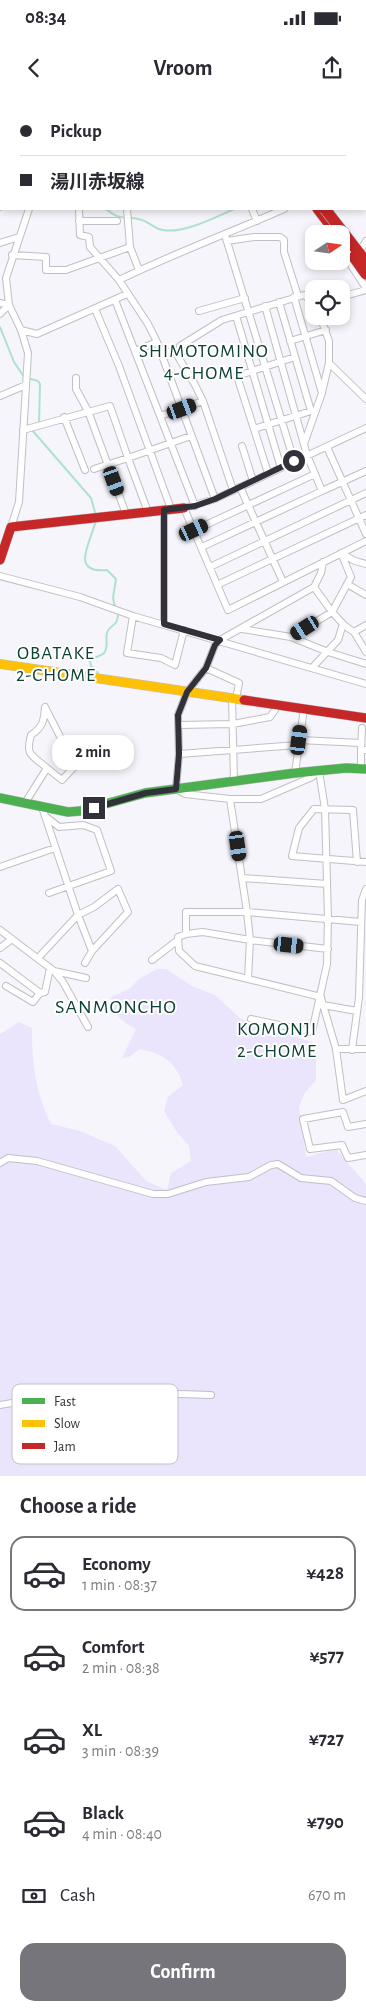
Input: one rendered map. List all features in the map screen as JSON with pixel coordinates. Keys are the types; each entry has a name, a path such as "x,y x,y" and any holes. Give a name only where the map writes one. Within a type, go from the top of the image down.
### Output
{"main road":[{"path":"318,210 329,225"},
{"path":"326,210 366,262"},
{"path":"350,252 366,274"},
{"path":"0,560 11,527 190,507"},
{"path":"0,664 186,694"},
{"path":"0,670 233,700 365,723"},
{"path":"233,700 275,710 303,711"},
{"path":"0,798 26,803 43,812 68,812 80,811 146,793 295,773 346,768 363,769"}],"street":[{"path":"11,527 18,502 28,353 21,330 9,305 6,278 12,255 29,210"},
{"path":"79,210 80,235 89,237 90,247 119,280 148,324 158,345 215,499"},
{"path":"127,210 130,247 139,270"},
{"path":"253,210 258,220"},
{"path":"226,238 258,220 282,210"},
{"path":"79,221 117,221"},
{"path":"0,243 19,237"},
{"path":"119,280 183,250 226,238 254,237 280,238 284,240 284,252 305,337 322,393"},
{"path":"226,238 294,461"},
{"path":"350,294 366,289 351,265 366,241"},
{"path":"12,255 46,257 46,270 66,270 130,247"},
{"path":"21,330 37,334 127,294"},
{"path":"180,346 222,320 305,295"},
{"path":"199,310 245,298"},
{"path":"115,300 170,442 190,507 194,530 228,610 366,541"},
{"path":"254,429 311,411 279,302"},
{"path":"0,303 9,305"},
{"path":"0,314 9,305"},
{"path":"265,306 307,455 322,491"},
{"path":"95,309 119,366 150,450 168,509 164,624"},
{"path":"236,316 281,468"},
{"path":"304,444 322,393 329,363 329,341 324,325"},
{"path":"290,341 326,330"},
{"path":"135,351 158,345 177,355 203,401 236,489 248,505 283,582"},
{"path":"268,473 238,376 295,357"},
{"path":"329,363 366,399"},
{"path":"76,378 76,388 88,411 126,514"},
{"path":"0,396 26,385"},
{"path":"160,416 203,401"},
{"path":"23,430 64,417 110,406 148,512"},
{"path":"64,417 85,470"},
{"path":"190,507 215,499 366,428"},
{"path":"94,469 191,436"},
{"path":"242,446 253,481"},
{"path":"327,447 366,534"},
{"path":"202,547 366,470"},
{"path":"194,530 315,474"},
{"path":"210,567 366,493"},
{"path":"218,585 366,515"},
{"path":"341,553 355,561 366,564"},
{"path":"291,637 332,612 351,577 341,553"},
{"path":"319,771 312,777 261,799 185,794 176,789 179,754 178,715 186,694 206,668 215,645 220,640 314,587 321,573 323,562"},
{"path":"0,576 80,597 133,616 366,684"},
{"path":"347,584 366,594"},
{"path":"314,587 332,612 354,632 366,652"},
{"path":"133,616 127,653 161,658 175,664 184,630"},
{"path":"312,668 338,640 343,624"},
{"path":"354,632 366,625"},
{"path":"242,629 291,637 328,652 366,664"},
{"path":"206,668 239,682 233,700 234,781"},
{"path":"45,707 75,766 62,780 47,768 29,752 28,747 31,735 39,730 44,722 45,707"},
{"path":"179,726 233,724 270,717 275,710"},
{"path":"295,773 303,711"},
{"path":"363,769 365,723"},
{"path":"179,754 298,742 363,748"},
{"path":"26,803 47,768"},
{"path":"252,1019 312,1032 328,964 325,809 319,771"},
{"path":"230,798 250,940 248,979"},
{"path":"356,862 353,810 314,809 299,828 292,856 327,860 356,862 366,862"},
{"path":"43,812 92,951"},
{"path":"43,812 59,827 83,825 97,830 111,871 49,892"},
{"path":"0,867 55,848"},
{"path":"242,878 327,884"},
{"path":"38,958 78,915 94,907 118,889 128,912 92,951 85,963"},
{"path":"352,1050 357,1011 362,998 364,939 361,922 362,900 366,889"},
{"path":"186,934 186,912 247,912 361,922"},
{"path":"0,930 52,969 63,982 88,1027"},
{"path":"152,960 178,940 178,937 203,932 250,940 328,949"},
{"path":"0,948 12,939"},
{"path":"178,940 180,951 195,966 321,997"},
{"path":"0,963 40,993"},
{"path":"52,969 86,978"},
{"path":"6,986 33,1002 40,993 45,992 52,969"},
{"path":"321,997 336,1049 342,1100 366,1091"},
{"path":"323,1005 357,1011"},
{"path":"336,1049 366,1049"},
{"path":"366,1124 348,1127 343,1112 303,1119 310,1150 342,1145 348,1158 366,1155"},
{"path":"0,1162 8,1158 38,1161 153,1194 168,1194 206,1182 249,1177 271,1165 278,1164 301,1178 331,1181 355,1198 366,1201"},
{"path":"178,1394 211,1395"}],"shaded area":[{"path":"157,969 166,969 192,986 215,995 241,1019 312,1042 316,1055 316,1080 304,1094 299,1107 306,1157 336,1149 366,1184 366,1476 0,1476 0,1034 19,1022 32,1028 33,1054 38,1088 51,1124 80,1131 115,1146 146,1181 167,1190 171,1173 191,1161 189,1146 176,1131 164,1111 168,1097 183,1085 177,1070 162,1056 140,1049 129,1057 122,1058 136,1029 125,1023 118,1016 111,997 129,989 139,979"}],"waterway":[{"path":"108,210 116,216 136,218 160,229 171,231 199,224 232,210"},
{"path":"0,327 14,362 24,377"},
{"path":"31,379 38,381 40,384 39,424"},
{"path":"32,430 91,498 96,516"},
{"path":"96,520 87,546 85,561 88,567 95,570 107,570 116,579 113,598 115,607"},
{"path":"98,673 91,666 90,661 105,651 108,630 117,621 118,613"}],"traffic: fast":[{"path":"0,798 68,812 80,811 145,793 295,773 346,768 366,769"}],"traffic: slow":[{"path":"0,664 244,700"}],"traffic: jam":[{"path":"318,210 329,225"},
{"path":"326,210 366,262"},
{"path":"354,257 366,274"},
{"path":"0,560 11,527 184,508"},
{"path":"244,700 366,718"}],"district":[{"name":"SHIMOTOMINO 4-CHOME","path":"204,361"},
{"name":"OBATAKE 2-CHOME","path":"56,663"},
{"name":"SANMONCHO","path":"116,1006"},
{"name":"KOMONJI 2-CHOME","path":"277,1039"}],"route":[{"path":"94,808 146,793 176,789 179,754 178,715 187,692 206,668 215,645 220,640 164,624 164,510 195,506 215,499 294,461"}]}
